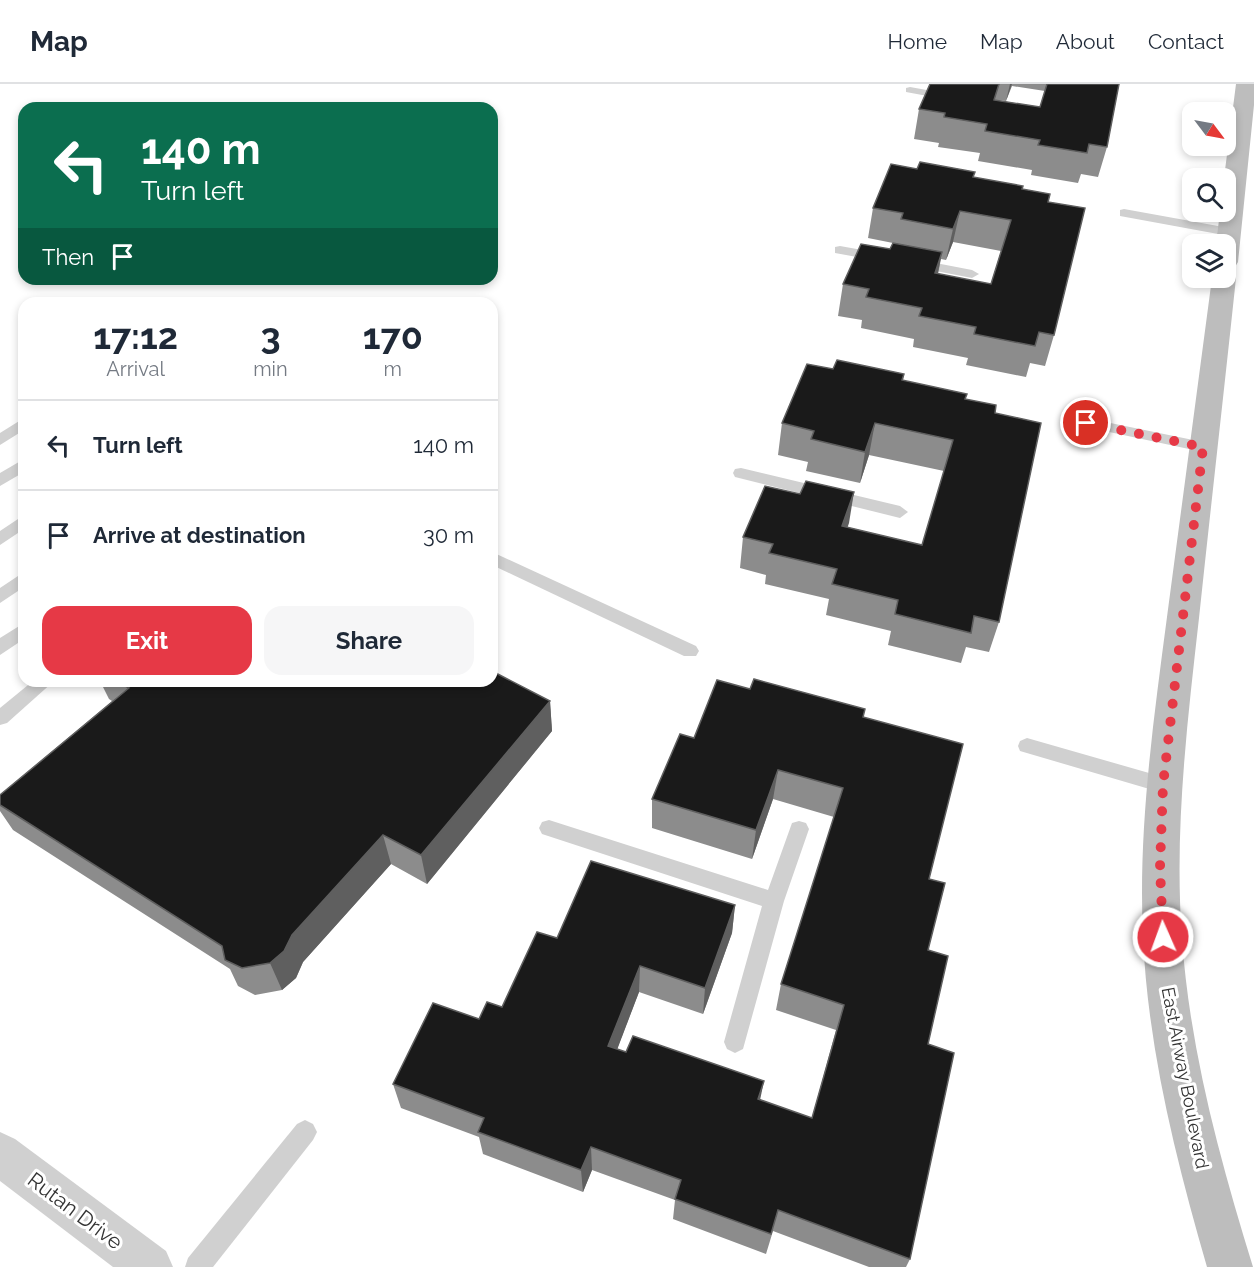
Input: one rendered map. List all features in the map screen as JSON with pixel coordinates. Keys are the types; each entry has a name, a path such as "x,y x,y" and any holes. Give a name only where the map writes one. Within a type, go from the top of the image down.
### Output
{"main road":[{"path":"1229,232 1246,84"},
{"name":"East Airway Boulevard","path":"1223,288 1163,785 1160,867 1164,960 1178,1064 1205,1186 1230,1267"}],"street":[{"name":"Rutan Drive","path":"0,1154 150,1267"}],"lane":[{"path":"910,90 965,99"},
{"path":"1124,213 1229,232"},
{"path":"840,250 972,274"},
{"path":"1086,423 1203,447"},
{"path":"0,440 18,427"},
{"path":"0,481 18,468"},
{"path":"741,473 900,512"},
{"path":"0,539 18,526"},
{"path":"498,561 690,651"},
{"path":"0,597 18,583"},
{"path":"0,648 18,634"},
{"path":"0,718 38,687"},
{"path":"1027,746 1163,785"},
{"path":"549,828 774,901"},
{"path":"735,1042 774,901 799,829"},
{"path":"197,1267 305,1132"}],"building":[{"path":"930,84 999,84 994,100 1040,107 1047,84 1119,84 1107,147 1089,144 1087,153 1038,145 1040,140 985,131 987,124 944,117 945,113 919,109"},
{"path":"920,162 975,172 973,177 1023,186 1022,189 1050,194 1048,202 1085,208 1054,335 1039,332 1035,346 974,334 976,327 919,316 922,308 866,297 869,289 843,284 861,244 890,249 893,243 942,252 935,273 991,284 1011,220 960,211 953,229 901,219 903,213 873,208 891,164 917,169"},
{"path":"837,360 904,374 902,380 967,394 965,399 996,405 995,413 1041,423 999,622 974,616 971,633 895,614 898,600 832,584 837,569 769,553 773,544 743,537 765,486 800,494 806,481 854,492 842,526 922,545 953,440 875,423 865,452 811,439 814,431 782,423 807,364 833,369"},
{"path":"498,674 550,701 421,855 383,835 292,935 284,951 270,963 242,968 225,960 222,946 0,805 0,795 129,688 127,687 498,687"},
{"path":"754,679 865,709 863,717 963,744 929,879 945,883 928,950 948,956 928,1044 954,1053 910,1259 778,1210 771,1234 675,1199 681,1180 591,1147 581,1170 478,1132 484,1118 393,1084 433,1003 479,1019 487,1002 502,1007 537,932 557,938 591,861 735,905 705,988 640,966 608,1046 626,1052 633,1036 764,1081 758,1099 812,1118 844,1005 781,984 843,788 778,770 756,830 652,799 680,734 694,738 717,680 750,689"}],"route":[{"path":"1086,423 1203,447 1163,785 1160,867 1163,937"}]}
